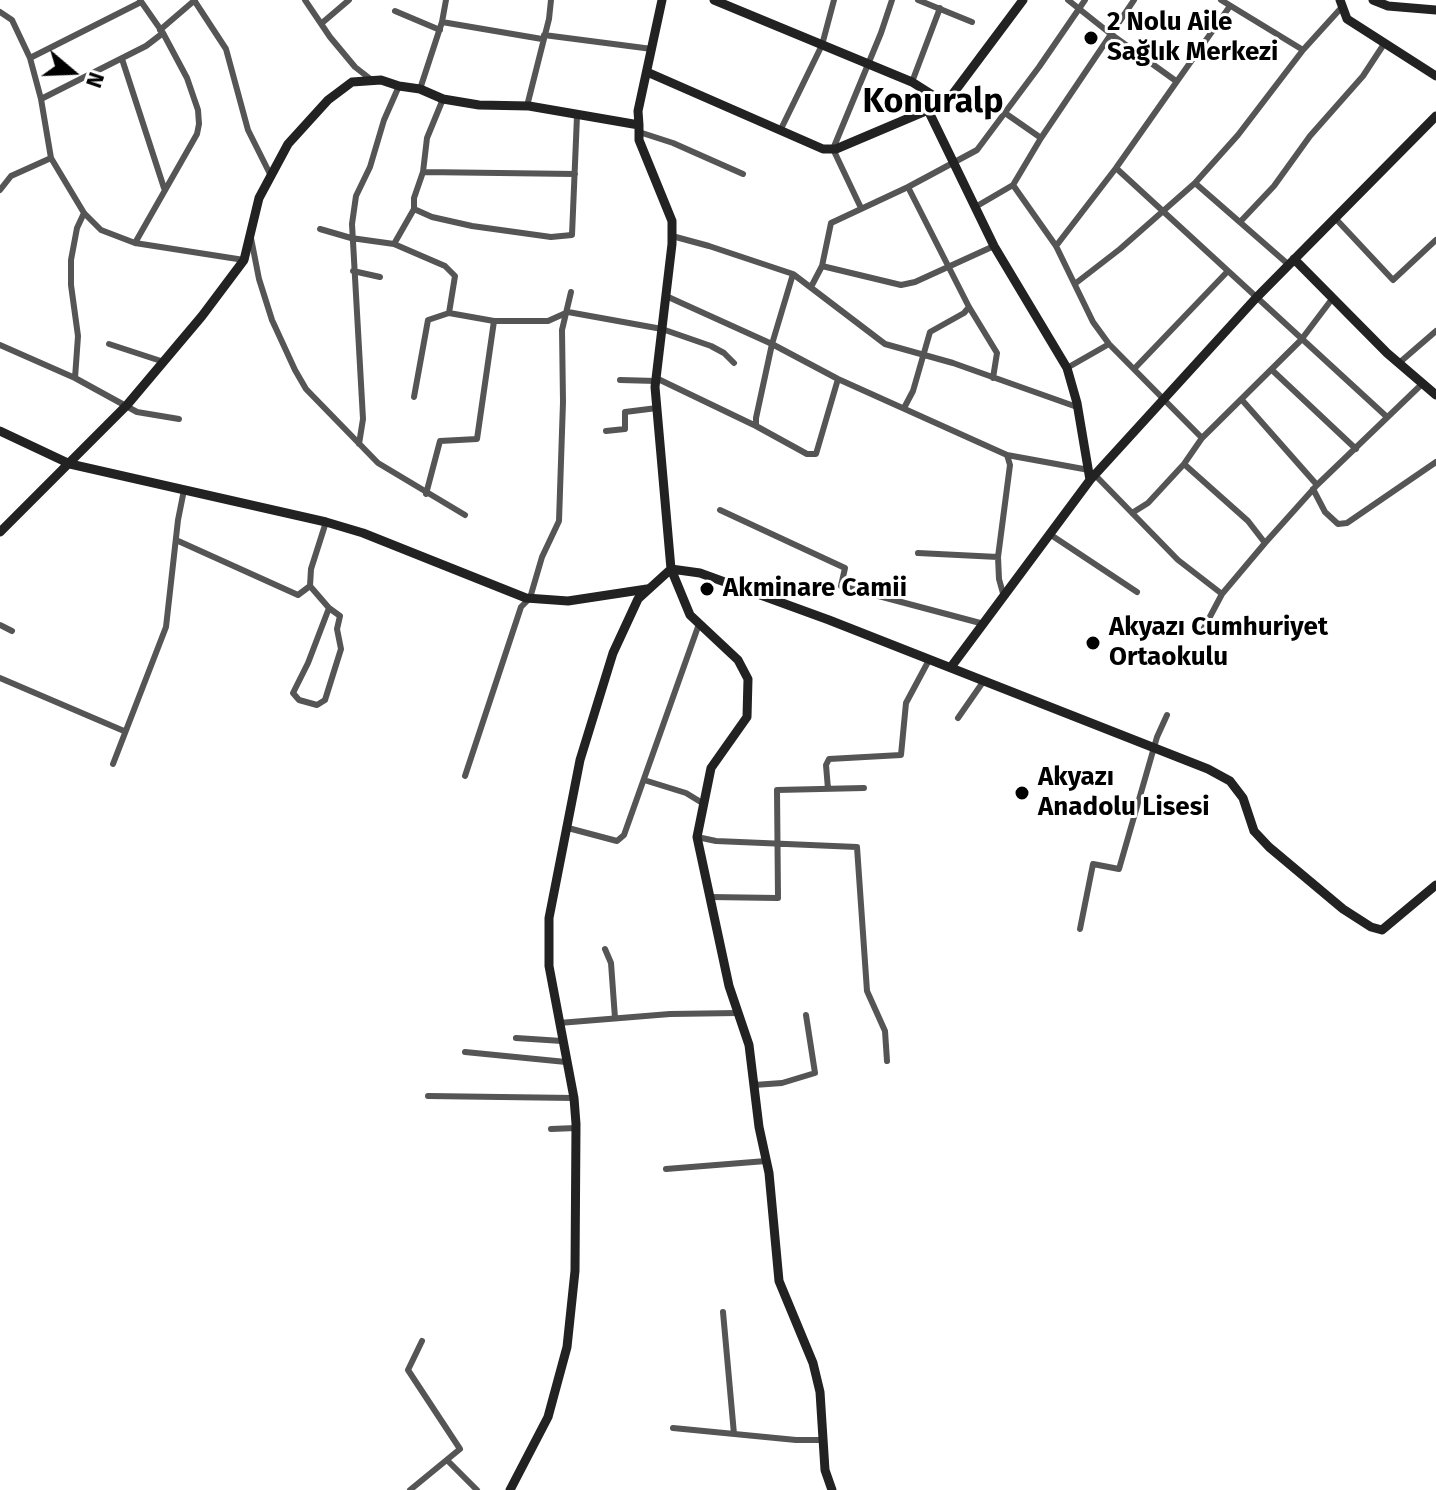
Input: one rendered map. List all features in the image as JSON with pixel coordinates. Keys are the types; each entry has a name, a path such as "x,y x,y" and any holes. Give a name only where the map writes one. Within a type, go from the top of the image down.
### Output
{"street":[{"path":"41,99 157,40 162,31 194,0 226,49 248,130 270,174"},
{"path":"305,0 355,67 373,81"},
{"path":"322,23 349,0"},
{"path":"420,89 440,30 446,0"},
{"path":"527,106 551,0"},
{"path":"662,0 638,111 639,140 672,221 656,380 671,569 690,615 738,660 748,679 747,717 711,768 697,837 729,986 749,1045 779,1281 813,1363 820,1392 825,1470 832,1490"},
{"path":"714,0 912,82 942,101"},
{"path":"780,131 822,45 834,0"},
{"path":"861,208 833,149 892,0"},
{"path":"918,0 972,22"},
{"path":"647,72 823,149 833,149 865,139 928,110 952,95 1023,0"},
{"path":"1068,0 1176,81"},
{"path":"811,287 822,266 831,223 977,150 1085,0"},
{"path":"977,206 1013,185 1134,0"},
{"path":"1221,0 1303,50"},
{"path":"1373,0 1388,6 1400,4 1436,10"},
{"path":"30,58 140,1 162,31 187,78 198,110 199,124 197,134 135,243"},
{"path":"1076,283 1195,183 1238,135 1341,4 1347,19 1436,76"},
{"path":"1056,246 1116,168 1230,6"},
{"path":"912,82 940,8"},
{"path":"395,11 440,30"},
{"path":"0,12 12,20 30,58 51,158 84,213 101,230 135,243 244,260"},
{"path":"442,22 652,49"},
{"path":"1240,222 1274,186 1310,136 1363,76 1384,44"},
{"path":"122,59 164,188"},
{"path":"0,532 127,405 244,260 259,198 288,144 328,100 352,82 381,80 420,89 443,99 479,105 527,106 639,129 743,174"},
{"path":"359,444 363,419 359,310 351,238 356,196 370,167 384,120 399,86"},
{"path":"394,244 414,209 427,138 443,99"},
{"path":"928,110 994,246 1067,368 1091,475"},
{"path":"1005,113 1041,138"},
{"path":"414,209 432,217 472,226 551,237 572,235 577,116"},
{"path":"951,667 1051,535 1091,475 1256,298 1436,116"},
{"path":"0,190 11,176 51,158"},
{"path":"1116,168 1387,417"},
{"path":"423,172 575,174"},
{"path":"1195,183 1292,262 1436,395"},
{"path":"1013,185 1056,246 1093,322 1109,344 1202,438"},
{"path":"908,187 969,307 997,353 993,378"},
{"path":"75,378 78,336 71,260 77,228 84,213"},
{"path":"1335,218 1393,280 1436,240"},
{"path":"320,229 351,238 394,244 445,266 455,276 449,313"},
{"path":"672,236 793,274 885,344 1077,407"},
{"path":"251,238 268,306 306,389 378,463 465,515"},
{"path":"822,266 901,285 915,282 994,246"},
{"path":"353,271 380,277"},
{"path":"1135,368 1227,272"},
{"path":"756,426 772,344 793,274"},
{"path":"465,776 521,607 530,598 542,557 559,521 562,330 571,292"},
{"path":"666,296 772,344 838,379 1007,455 1091,475 1178,560 1222,594"},
{"path":"1132,513 1148,503 1184,464 1202,438 1301,340 1332,299"},
{"path":"904,408 913,391 930,332 969,307"},
{"path":"414,397 428,320 449,313 494,321 548,321 568,312 662,329 711,346 734,363"},
{"path":"426,494 440,441 477,439 494,321"},
{"path":"1399,363 1436,331"},
{"path":"109,344 164,362"},
{"path":"1067,368 1109,344"},
{"path":"0,345 75,378 137,412 179,419"},
{"path":"1272,370 1356,449"},
{"path":"620,380 656,380 756,426 807,454 816,454 838,379"},
{"path":"1204,628 1222,594 1315,487 1422,384"},
{"path":"1242,400 1315,487 1325,512 1338,524 1347,523 1436,462"},
{"path":"606,431 625,429 625,412 657,408"},
{"path":"0,431 70,464 363,533 530,598 568,601 650,588"},
{"path":"1004,598 998,557 1010,465 1007,455"},
{"path":"1184,464 1248,521 1265,543"},
{"path":"113,764 166,627 184,490"},
{"path":"720,510 845,568 841,586 984,624"},
{"path":"326,522 311,569 310,586 340,616 337,629 341,649 325,700 317,705 299,700 293,693 329,608"},
{"path":"1051,535 1137,592"},
{"path":"176,540 298,595 310,586"},
{"path":"918,553 998,557"},
{"path":"510,1490 548,1417 567,1347 575,1271 574,1098 549,966 549,918 580,760 613,653 638,599 671,569 700,573 951,667 1154,747 1230,781 1243,798 1254,831 1269,847 1343,909 1371,927 1382,930 1436,885"},
{"path":"568,828 617,841 624,835 699,624"},
{"path":"0,625 12,631"},
{"path":"828,789 826,765 829,759 901,755 906,703 929,660"},
{"path":"0,678 124,731"},
{"path":"958,718 983,682"},
{"path":"1080,929 1093,864 1119,869 1154,747 1167,715"},
{"path":"644,780 686,793 704,804"},
{"path":"710,897 778,898 777,790 864,788"},
{"path":"697,837 716,841 857,847 867,991 885,1031 887,1061"},
{"path":"605,949 611,963 615,1018"},
{"path":"559,1023 738,1013"},
{"path":"754,1085 782,1083 815,1073 806,1015"},
{"path":"516,1038 562,1041"},
{"path":"465,1052 566,1062"},
{"path":"428,1096 574,1098"},
{"path":"551,1129 576,1128"},
{"path":"666,1169 766,1161"},
{"path":"723,1312 734,1434"},
{"path":"410,1490 460,1449 408,1370 422,1341"},
{"path":"673,1428 823,1440"},
{"path":"447,1460 477,1490"}],"place":[{"name":"2 Nolu Aile Sağlık Merkezi","path":"1091,38"},
{"name":"Akminare Camii","path":"707,589"},
{"name":"Akyazı Cumhuriyet Ortaokulu","path":"1093,643"},
{"name":"Akyazı Anadolu Lisesi","path":"1022,793"}],"district":[{"name":"Konuralp","path":"933,103"}]}
